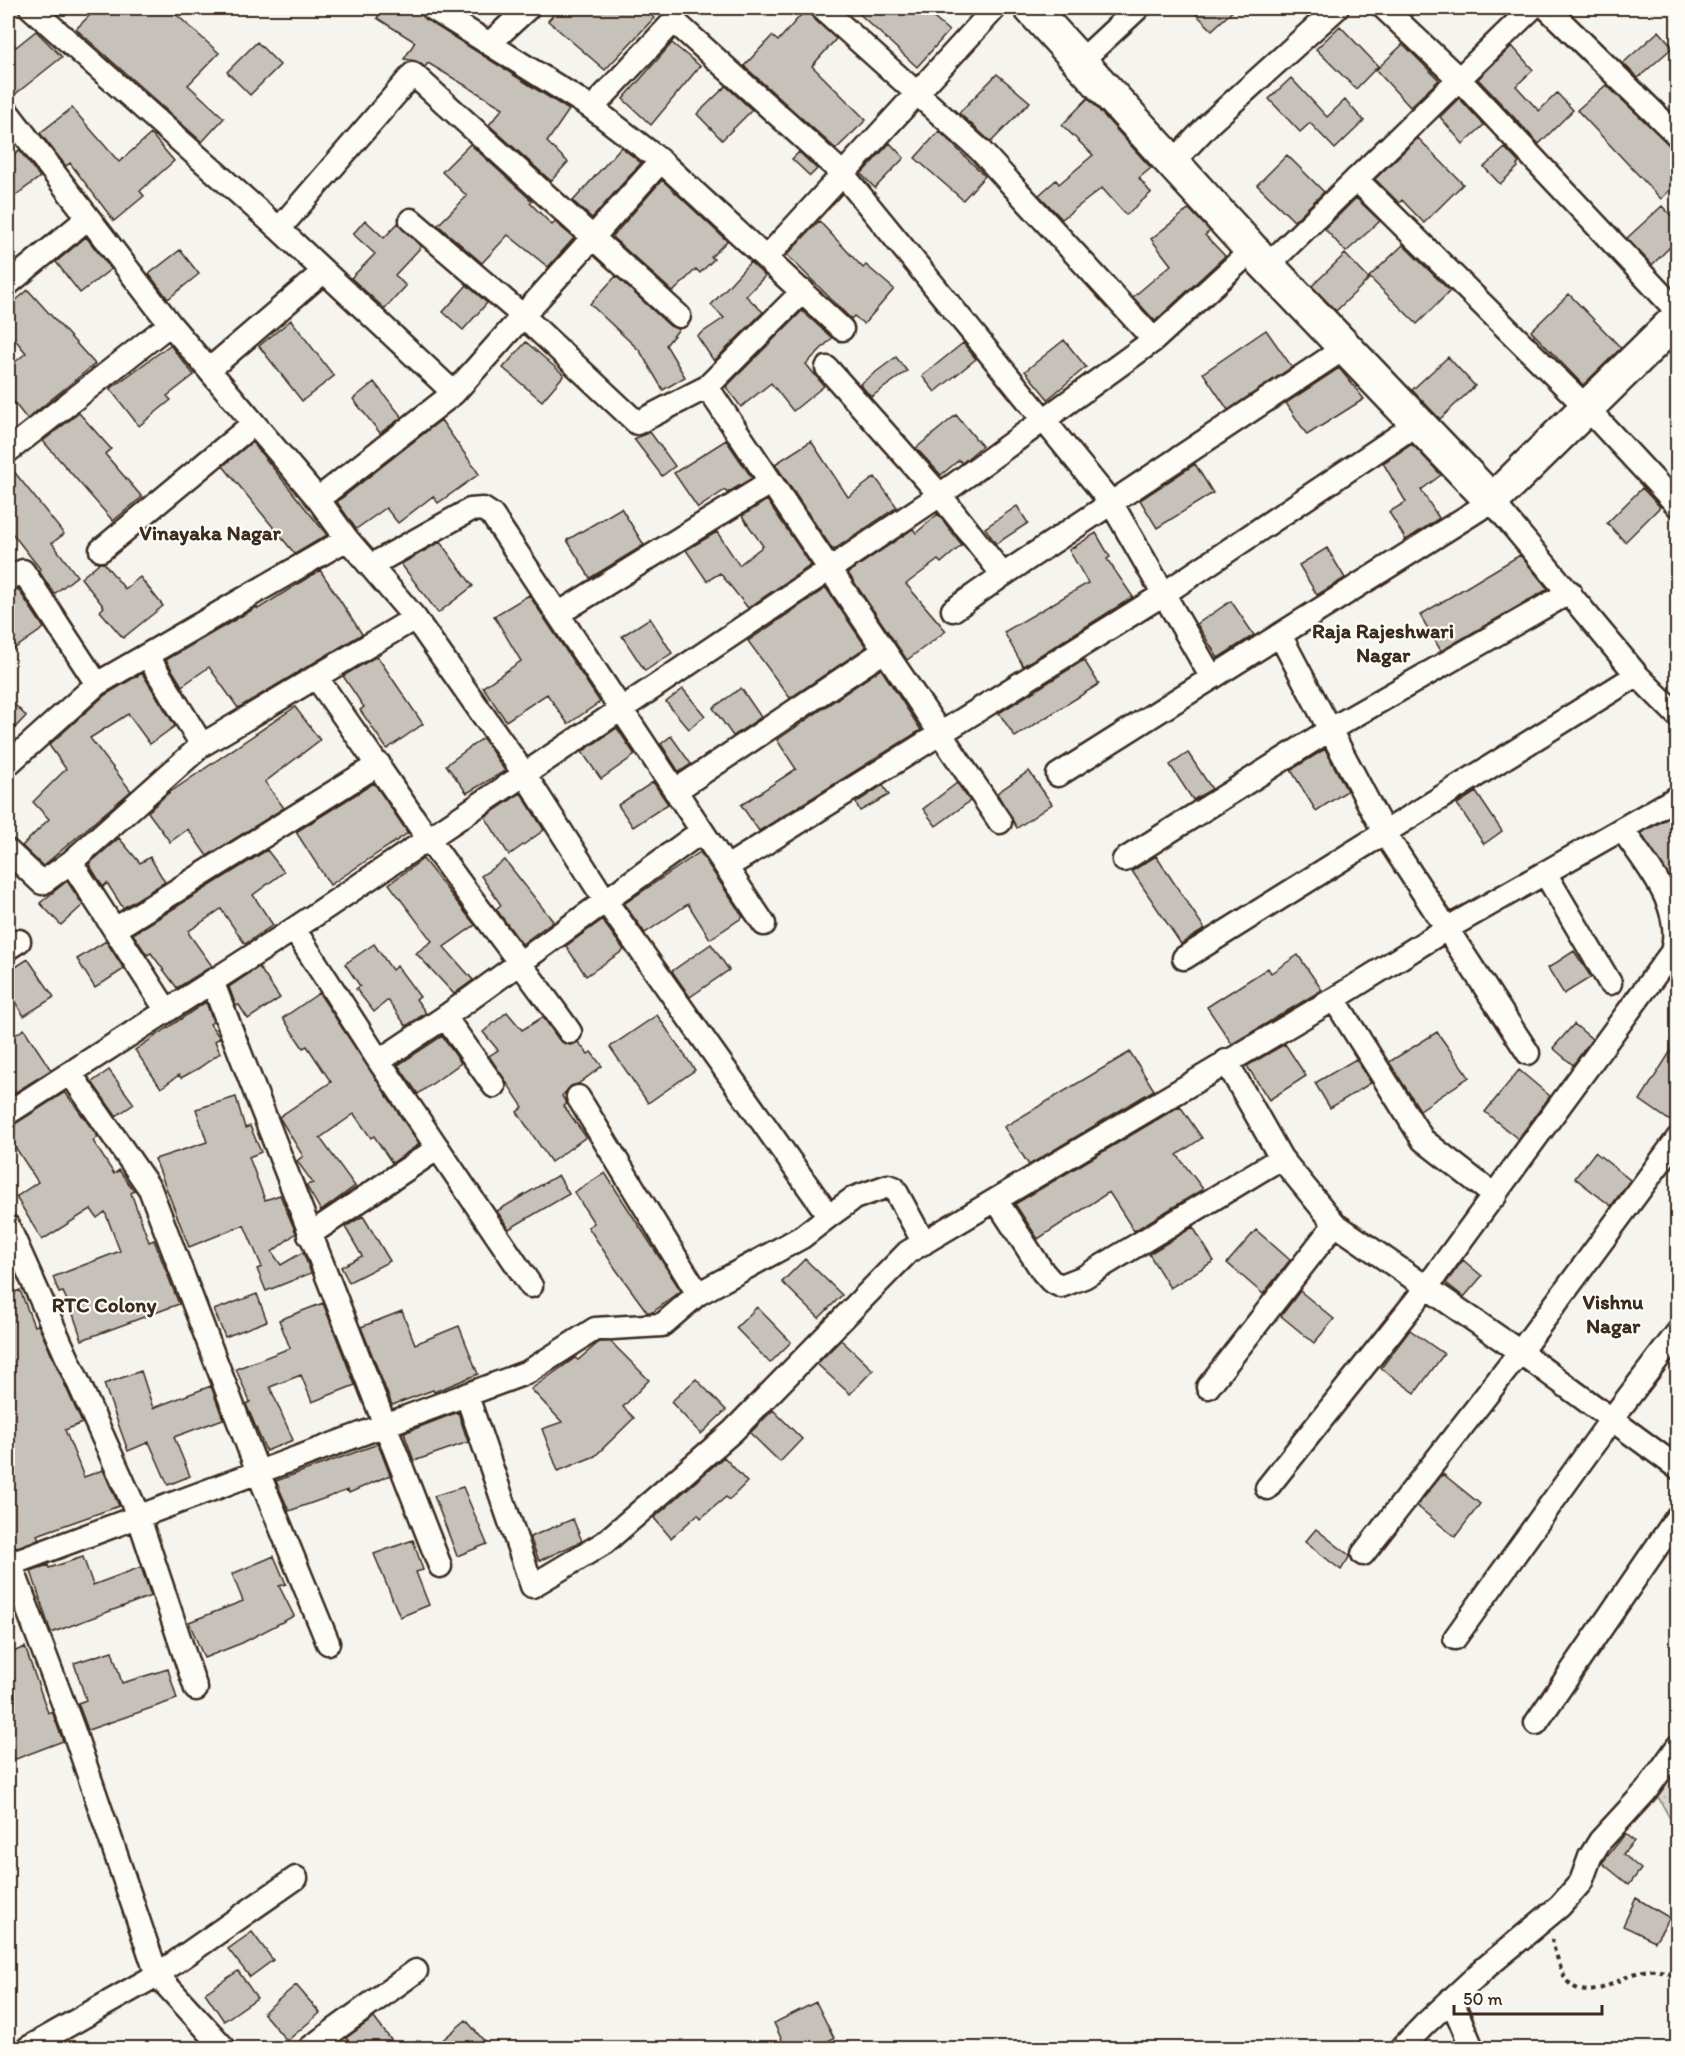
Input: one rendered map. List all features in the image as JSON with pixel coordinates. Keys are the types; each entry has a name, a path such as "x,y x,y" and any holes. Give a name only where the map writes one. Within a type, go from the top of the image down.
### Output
{"street":[{"path":"31,8 279,229 454,393"},
{"path":"432,8 592,108 661,161 842,329"},
{"path":"490,44 528,8"},
{"path":"822,8 980,150 1154,340"},
{"path":"766,258 995,8"},
{"path":"1031,8 1260,258 1492,501 1637,675 1677,715"},
{"path":"1081,61 1138,8"},
{"path":"1173,162 1212,121 1337,8"},
{"path":"1384,8 1458,78 1677,312"},
{"path":"8,1113 294,929 525,775 940,495 1154,340 1260,258 1356,179 1532,8"},
{"path":"1548,8 1677,136"},
{"path":"592,108 679,14 842,173 1112,504 1212,678"},
{"path":"279,229 413,74 679,316"},
{"path":"8,115 170,324 318,499 346,539 415,618 525,775 605,900 829,1216"},
{"path":"318,499 454,393 594,239 661,161"},
{"path":"1356,179 1587,408 1677,506"},
{"path":"8,284 88,218"},
{"path":"411,220 524,316 637,423 707,387 803,291"},
{"path":"210,369 323,272"},
{"path":"1058,775 1492,501 1677,318"},
{"path":"8,451 170,324"},
{"path":"953,610 1346,347"},
{"path":"827,368 940,495 1003,575"},
{"path":"707,387 1000,822"},
{"path":"728,867 1162,594 1418,423"},
{"path":"101,550 253,424"},
{"path":"558,614 771,482"},
{"path":"370,566 470,510 483,509 492,515 619,710 728,867 764,924"},
{"path":"8,764 97,684 346,539"},
{"path":"8,579 23,571 97,684"},
{"path":"1124,860 1331,729 1570,592"},
{"path":"8,851 42,883 71,862 202,745 415,618"},
{"path":"1280,635 1386,834 1528,1053"},
{"path":"675,791 884,651"},
{"path":"147,655 202,745"},
{"path":"1184,958 1386,834 1637,675"},
{"path":"316,677 379,764 428,838 520,960 570,1032"},
{"path":"115,929 379,764"},
{"path":"467,1396 532,1586 604,1543 724,1438 908,1252 1226,1061 1334,999 1448,928 1677,797"},
{"path":"1267,1488 1495,1196 1672,952 1676,939 1671,906 1622,829"},
{"path":"379,1060 445,1017 520,960 702,831"},
{"path":"71,862 167,1011"},
{"path":"1545,873 1610,983"},
{"path":"294,929 531,1286"},
{"path":"212,981 440,1566"},
{"path":"1334,999 1423,1140 1495,1196"},
{"path":"445,1017 494,1086"},
{"path":"1226,1061 1281,1158 1335,1224 1520,1352 1677,1468"},
{"path":"70,1073 150,1189 258,1472 328,1643"},
{"path":"578,1097 698,1294"},
{"path":"1363,1554 1520,1352 1677,1138"},
{"path":"309,1234 438,1148"},
{"path":"996,1200 1043,1272 1051,1281 1061,1286 1084,1277 1281,1158"},
{"path":"224,2049 157,1975 73,1729 8,1562 386,1426 528,1372 595,1329 662,1325 698,1294 802,1236 854,1198 888,1186 894,1188 924,1243"},
{"path":"1208,1387 1335,1224"},
{"path":"8,1226 138,1515 196,1689"},
{"path":"1455,1638 1677,1332"},
{"path":"1536,1723 1677,1516"},
{"path":"1402,2049 1451,1999 1560,1906 1581,1882 1590,1857 1600,1841 1646,1791 1677,1746"},
{"path":"39,2046 157,1975 296,1878"},
{"path":"310,2049 416,1971"},
{"path":"1451,1999 1472,2049"}],"path":[{"path":"1560,1906 1552,1944 1568,1982 1580,1990 1593,1992 1619,1980 1650,1970 1677,1976"}],"shaded area":[{"path":"1677,1767 1677,1831 1657,1795"}],"building":[{"path":"97,8 169,8 219,53 188,85 224,118 202,142 76,29"},
{"path":"384,8 416,8 425,19 569,110 547,142 568,162 551,181 489,125 503,108 428,63 425,67 416,61 404,59 415,42 377,18"},
{"path":"559,8 643,8 654,18 605,70 548,21"},
{"path":"807,8 813,18 836,39 812,66 866,120 836,149 744,66 772,36 778,41"},
{"path":"853,8 922,8 949,31 917,67"},
{"path":"1190,8 1236,8 1212,30"},
{"path":"1340,26 1378,66 1356,89 1316,49"},
{"path":"36,31 62,57 8,100 8,36 16,47"},
{"path":"1659,31 1673,47 1638,78 1623,63"},
{"path":"257,42 280,65 250,95 227,72"},
{"path":"672,43 700,66 651,125 623,99"},
{"path":"1403,44 1439,80 1410,107 1376,70"},
{"path":"1512,46 1533,70 1516,86 1539,111 1557,93 1573,110 1539,144 1478,79"},
{"path":"997,74 1030,102 991,142 959,113"},
{"path":"1291,78 1327,117 1345,100 1364,121 1335,149 1310,123 1300,132 1269,99"},
{"path":"1606,85 1677,151 1677,183 1661,199 1577,110"},
{"path":"726,86 752,110 722,140 697,114"},
{"path":"1088,98 1151,168 1139,178 1151,193 1126,215 1102,188 1062,219 1039,195 1056,180 1059,184 1093,155 1062,125"},
{"path":"1459,98 1484,125 1463,144 1440,117"},
{"path":"72,108 119,162 151,134 174,161 140,191 144,196 114,221 70,163 66,166 40,133"},
{"path":"939,131 985,176 963,200 915,158"},
{"path":"1418,138 1463,184 1424,223 1402,200 1399,203 1375,179"},
{"path":"890,143 904,158 875,188 861,174"},
{"path":"470,144 532,201 530,203 552,225 555,222 574,238 548,267 508,235 482,263 438,225 467,196 442,172"},
{"path":"621,147 641,163 592,218 573,201"},
{"path":"1505,148 1519,163 1518,167 1500,184 1484,167"},
{"path":"19,150 40,177 8,201 8,159"},
{"path":"799,152 817,169 810,176 792,159"},
{"path":"1287,155 1324,192 1294,221 1257,185"},
{"path":"662,180 727,241 711,257 714,259 700,273 696,269 673,292 612,237"},
{"path":"1356,198 1380,221 1346,252 1325,229"},
{"path":"1662,206 1677,222 1677,240 1652,265 1627,238"},
{"path":"1189,209 1210,231 1205,235 1225,256 1155,321 1133,297 1171,265 1151,239"},
{"path":"365,220 384,238 398,223 421,247 395,275 406,286 385,309 351,278 375,254 353,234"},
{"path":"819,221 863,268 866,265 894,289 864,324 854,316 851,319 787,255"},
{"path":"86,237 111,269 80,293 56,262"},
{"path":"1403,245 1450,291 1417,324 1369,277"},
{"path":"180,250 199,274 168,299 149,274"},
{"path":"1345,254 1369,279 1336,311 1312,286"},
{"path":"750,262 765,276 746,296 763,312 714,361 697,336 724,318 711,305"},
{"path":"616,276 670,326 679,329 666,345 685,377 663,390 640,351 590,304"},
{"path":"467,285 487,303 463,330 443,312"},
{"path":"28,290 95,364 27,419 8,395 8,368 26,353 8,331 8,307"},
{"path":"1569,294 1621,348 1583,385 1531,331"},
{"path":"802,311 832,338 806,364 824,386 793,411 771,383 741,407 726,387"},
{"path":"291,320 334,376 302,401 259,346"},
{"path":"1266,330 1292,367 1228,410 1203,373"},
{"path":"1064,340 1086,367 1048,399 1025,371"},
{"path":"526,342 564,375 542,401 503,368"},
{"path":"963,343 976,359 935,392 922,376"},
{"path":"170,345 194,375 167,396 171,400 139,426 110,389"},
{"path":"896,357 907,371 871,397 860,384"},
{"path":"1448,357 1475,386 1440,419 1412,390"},
{"path":"1339,368 1364,399 1307,435 1286,403"},
{"path":"374,382 402,417 380,433 353,399"},
{"path":"79,413 111,449 105,454 142,497 113,521 43,441"},
{"path":"956,415 982,446 962,463 959,460 941,475 916,448"},
{"path":"441,420 479,474 438,503 433,496 398,523 386,508 356,529 337,502"},
{"path":"650,432 675,466 662,476 634,439"},
{"path":"726,440 752,478 727,493 725,490 698,508 674,473"},
{"path":"811,441 848,497 875,477 897,507 833,550 775,464"},
{"path":"252,442 327,535 295,554 223,466"},
{"path":"1412,444 1441,475 1421,490 1439,518 1406,540 1389,512 1406,502 1383,463"},
{"path":"8,464 64,534 52,543 77,576 54,594 39,571 41,570 8,528"},
{"path":"1195,464 1213,493 1157,528 1140,500"},
{"path":"1642,488 1660,507 1625,542 1607,523"},
{"path":"767,500 811,565 748,608 720,573 707,581 686,550 717,532 739,565 763,546 742,516"},
{"path":"1017,506 1028,523 996,544 985,528"},
{"path":"621,508 644,545 590,578 567,540"},
{"path":"938,514 962,545 941,563 938,560 906,584 946,631 907,660 848,573 913,529 916,533"},
{"path":"1096,533 1110,557 1107,559 1133,597 1023,666 1004,632 1088,583 1069,550"},
{"path":"440,542 473,586 438,613 401,564"},
{"path":"1327,548 1345,578 1317,595 1299,565"},
{"path":"1520,555 1548,589 1441,651 1420,615"},
{"path":"99,563 104,563 125,589 140,577 163,606 123,638 100,611 104,607 81,578"},
{"path":"320,570 362,634 238,708 209,667 182,686 166,660 257,607 258,609"},
{"path":"826,588 866,647 790,698 748,641"},
{"path":"18,589 44,628 8,653 8,593"},
{"path":"529,595 600,702 568,724 547,694 506,721 483,687 521,661 494,616"},
{"path":"1231,601 1254,635 1218,658 1197,624"},
{"path":"650,618 672,653 645,671 622,636"},
{"path":"377,656 423,724 387,749 360,710 364,707 343,676"},
{"path":"1084,660 1099,684 1015,737 999,713"},
{"path":"881,669 921,730 759,831 741,805 796,769 777,740"},
{"path":"142,673 175,726 150,744 128,714 90,738 131,791 43,866 22,846 49,819 33,802 66,769 49,745 105,695"},
{"path":"741,688 761,717 733,736 713,708"},
{"path":"683,689 705,716 689,729 666,702"},
{"path":"8,698 26,716 8,735"},
{"path":"295,707 320,740 265,782 284,808 207,856 188,829 170,842 148,812 166,795"},
{"path":"617,728 635,755 601,779 582,752"},
{"path":"671,736 691,764 679,772 661,744"},
{"path":"483,738 505,771 467,793 446,765"},
{"path":"1325,749 1347,791 1316,811 1291,770"},
{"path":"1188,753 1212,789 1193,800 1170,765"},
{"path":"1029,771 1052,804 1017,828 997,793"},
{"path":"653,782 668,804 633,827 618,805"},
{"path":"374,783 408,833 330,885 296,832"},
{"path":"957,783 970,801 936,826 923,809"},
{"path":"883,785 889,795 860,811 856,803"},
{"path":"1476,792 1502,831 1484,844 1457,804"},
{"path":"521,793 544,830 509,855 485,817"},
{"path":"1674,815 1677,821 1677,891 1641,833"},
{"path":"119,838 140,863 150,857 165,882 123,908 107,883 103,887 89,864"},
{"path":"267,850 284,872 253,895 273,925 245,944 221,909 189,931 212,966 177,988 151,953 147,955 133,934"},
{"path":"700,852 743,917 710,939 688,904 645,933 624,904"},
{"path":"1156,856 1205,929 1181,944 1132,871"},
{"path":"423,859 475,925 444,947 473,980 454,994 416,953 432,941 389,884"},
{"path":"505,860 553,921 522,944 496,909 501,905 481,876"},
{"path":"67,881 83,905 61,925 40,903"},
{"path":"602,920 624,950 586,976 566,946"},
{"path":"106,941 124,969 95,988 77,959"},
{"path":"374,944 392,970 397,966 420,997 416,999 426,1013 406,1026 388,1000 374,1012 356,989 360,986 345,964"},
{"path":"711,944 729,970 690,997 672,971"},
{"path":"1574,951 1591,977 1564,994 1548,968"},
{"path":"1298,955 1322,990 1232,1044 1207,1007 1268,968 1271,973"},
{"path":"28,959 54,997 24,1016 8,991 8,972"},
{"path":"259,967 280,998 248,1019 239,1005 236,1006 229,987"},
{"path":"319,993 419,1144 392,1163 374,1136 371,1138 354,1114 320,1138 355,1186 321,1211 306,1185 313,1183 297,1161 303,1156 279,1117 331,1082 307,1046 303,1048 283,1018"},
{"path":"206,1002 213,1022 210,1024 220,1038 215,1041 220,1053 199,1068 181,1078 179,1075 161,1088 135,1050"},
{"path":"507,1012 522,1030 543,1017 559,1040 571,1045 578,1042 588,1054 591,1052 602,1066 578,1084 571,1086 562,1096 567,1104 564,1106 586,1137 551,1162 517,1112 523,1107 489,1056 498,1050 483,1032"},
{"path":"657,1015 695,1070 648,1103 610,1047"},
{"path":"1574,1024 1592,1039 1573,1065 1553,1048"},
{"path":"24,1029 51,1070 8,1097 8,1040"},
{"path":"1437,1032 1469,1077 1420,1110 1389,1062"},
{"path":"442,1036 461,1063 418,1094 398,1065"},
{"path":"1677,1041 1677,1125 1676,1125 1640,1100"},
{"path":"1285,1044 1306,1076 1269,1100 1247,1066"},
{"path":"1130,1052 1154,1090 1029,1165 1004,1127"},
{"path":"1356,1059 1371,1083 1330,1108 1315,1083"},
{"path":"109,1070 134,1104 116,1116 92,1082"},
{"path":"1519,1070 1550,1096 1518,1139 1485,1112"},
{"path":"65,1092 98,1137 93,1141 114,1174 119,1170 134,1191 131,1193 149,1242 154,1240 179,1304 82,1340 72,1311 63,1292 59,1293 53,1277 120,1251 105,1212 97,1218 91,1209 42,1240 16,1197 38,1182 8,1136 8,1126 15,1124"},
{"path":"236,1097 245,1128 250,1126 261,1152 249,1157 265,1200 280,1195 296,1233 272,1252 281,1265 303,1252 311,1273 266,1291 257,1269 262,1267 244,1225 189,1247 155,1159 207,1142 196,1109"},
{"path":"1180,1106 1202,1138 1177,1155 1203,1189 1134,1231 1109,1192 1038,1239 1015,1204"},
{"path":"1595,1152 1630,1180 1611,1206 1575,1178"},
{"path":"605,1173 681,1291 653,1312 647,1312 588,1227 594,1223 574,1192"},
{"path":"558,1175 569,1194 509,1229 497,1211"},
{"path":"363,1216 390,1261 349,1282 341,1267 362,1256 345,1227"},
{"path":"1193,1227 1214,1261 1170,1288 1149,1254"},
{"path":"1256,1230 1290,1260 1263,1294 1227,1263"},
{"path":"805,1259 842,1295 819,1318 782,1282"},
{"path":"1463,1260 1482,1276 1464,1297 1446,1283"},
{"path":"20,1290 34,1326 38,1325 82,1423 65,1430 84,1477 103,1470 119,1506 37,1535 39,1539 17,1547 8,1542 8,1295"},
{"path":"1300,1291 1334,1319 1314,1343 1281,1316"},
{"path":"257,1294 267,1321 225,1337 214,1310"},
{"path":"323,1303 355,1385 312,1402 301,1375 270,1387 293,1440 266,1451 246,1404 250,1402 236,1369 290,1348 279,1320"},
{"path":"757,1307 791,1342 770,1363 736,1328"},
{"path":"402,1311 415,1344 459,1326 478,1374 434,1392 433,1390 392,1405 361,1327"},
{"path":"1410,1330 1444,1354 1415,1393 1381,1368"},
{"path":"841,1340 873,1370 850,1394 817,1364"},
{"path":"599,1342 611,1342 649,1380 623,1407 634,1418 595,1456 558,1471 542,1429 562,1422 531,1389 575,1358 578,1360"},
{"path":"141,1371 153,1408 211,1386 223,1419 174,1437 190,1476 168,1485 149,1442 128,1451 104,1384"},
{"path":"696,1379 726,1410 701,1434 671,1402"},
{"path":"773,1410 802,1439 780,1462 750,1433"},
{"path":"458,1412 468,1442 414,1461 404,1433"},
{"path":"378,1444 390,1475 349,1493 348,1490 289,1511 276,1481"},
{"path":"724,1457 747,1482 729,1500 726,1497 701,1518 698,1514 671,1538 654,1518"},
{"path":"1443,1474 1480,1504 1455,1537 1417,1506"},
{"path":"463,1487 487,1544 457,1556 434,1496"},
{"path":"573,1519 582,1541 539,1561 530,1537"},
{"path":"1316,1529 1350,1556 1341,1570 1305,1542"},
{"path":"413,1540 423,1570 416,1572 429,1605 400,1617 374,1554"},
{"path":"274,1556 286,1584 279,1586 294,1616 242,1643 204,1658 189,1622 243,1601 232,1574"},
{"path":"83,1557 93,1585 141,1567 151,1596 51,1633 31,1571"},
{"path":"25,1647 48,1713 52,1711 63,1741 8,1762 8,1654"},
{"path":"112,1651 122,1683 168,1669 177,1699 88,1730 78,1703 86,1700 74,1663"},
{"path":"1625,1834 1634,1841 1623,1854 1641,1869 1629,1885 1602,1863"},
{"path":"1636,1898 1670,1918 1655,1941 1623,1926"},
{"path":"252,1932 273,1960 250,1977 228,1949"},
{"path":"238,1971 257,1998 224,2021 205,1993"},
{"path":"296,1985 320,2013 287,2041 263,2013"},
{"path":"816,2002 834,2038 812,2049 786,2049 774,2023"},
{"path":"374,2018 398,2049 354,2049 346,2038"},
{"path":"466,2020 491,2049 432,2049"}],"district":[{"name":"Vinayaka Nagar","path":"210,532"},
{"name":"Raja Rajeshwari Nagar","path":"1383,642"},
{"name":"RTC Colony","path":"104,1304"},
{"name":"Vishnu Nagar","path":"1613,1313"}]}
